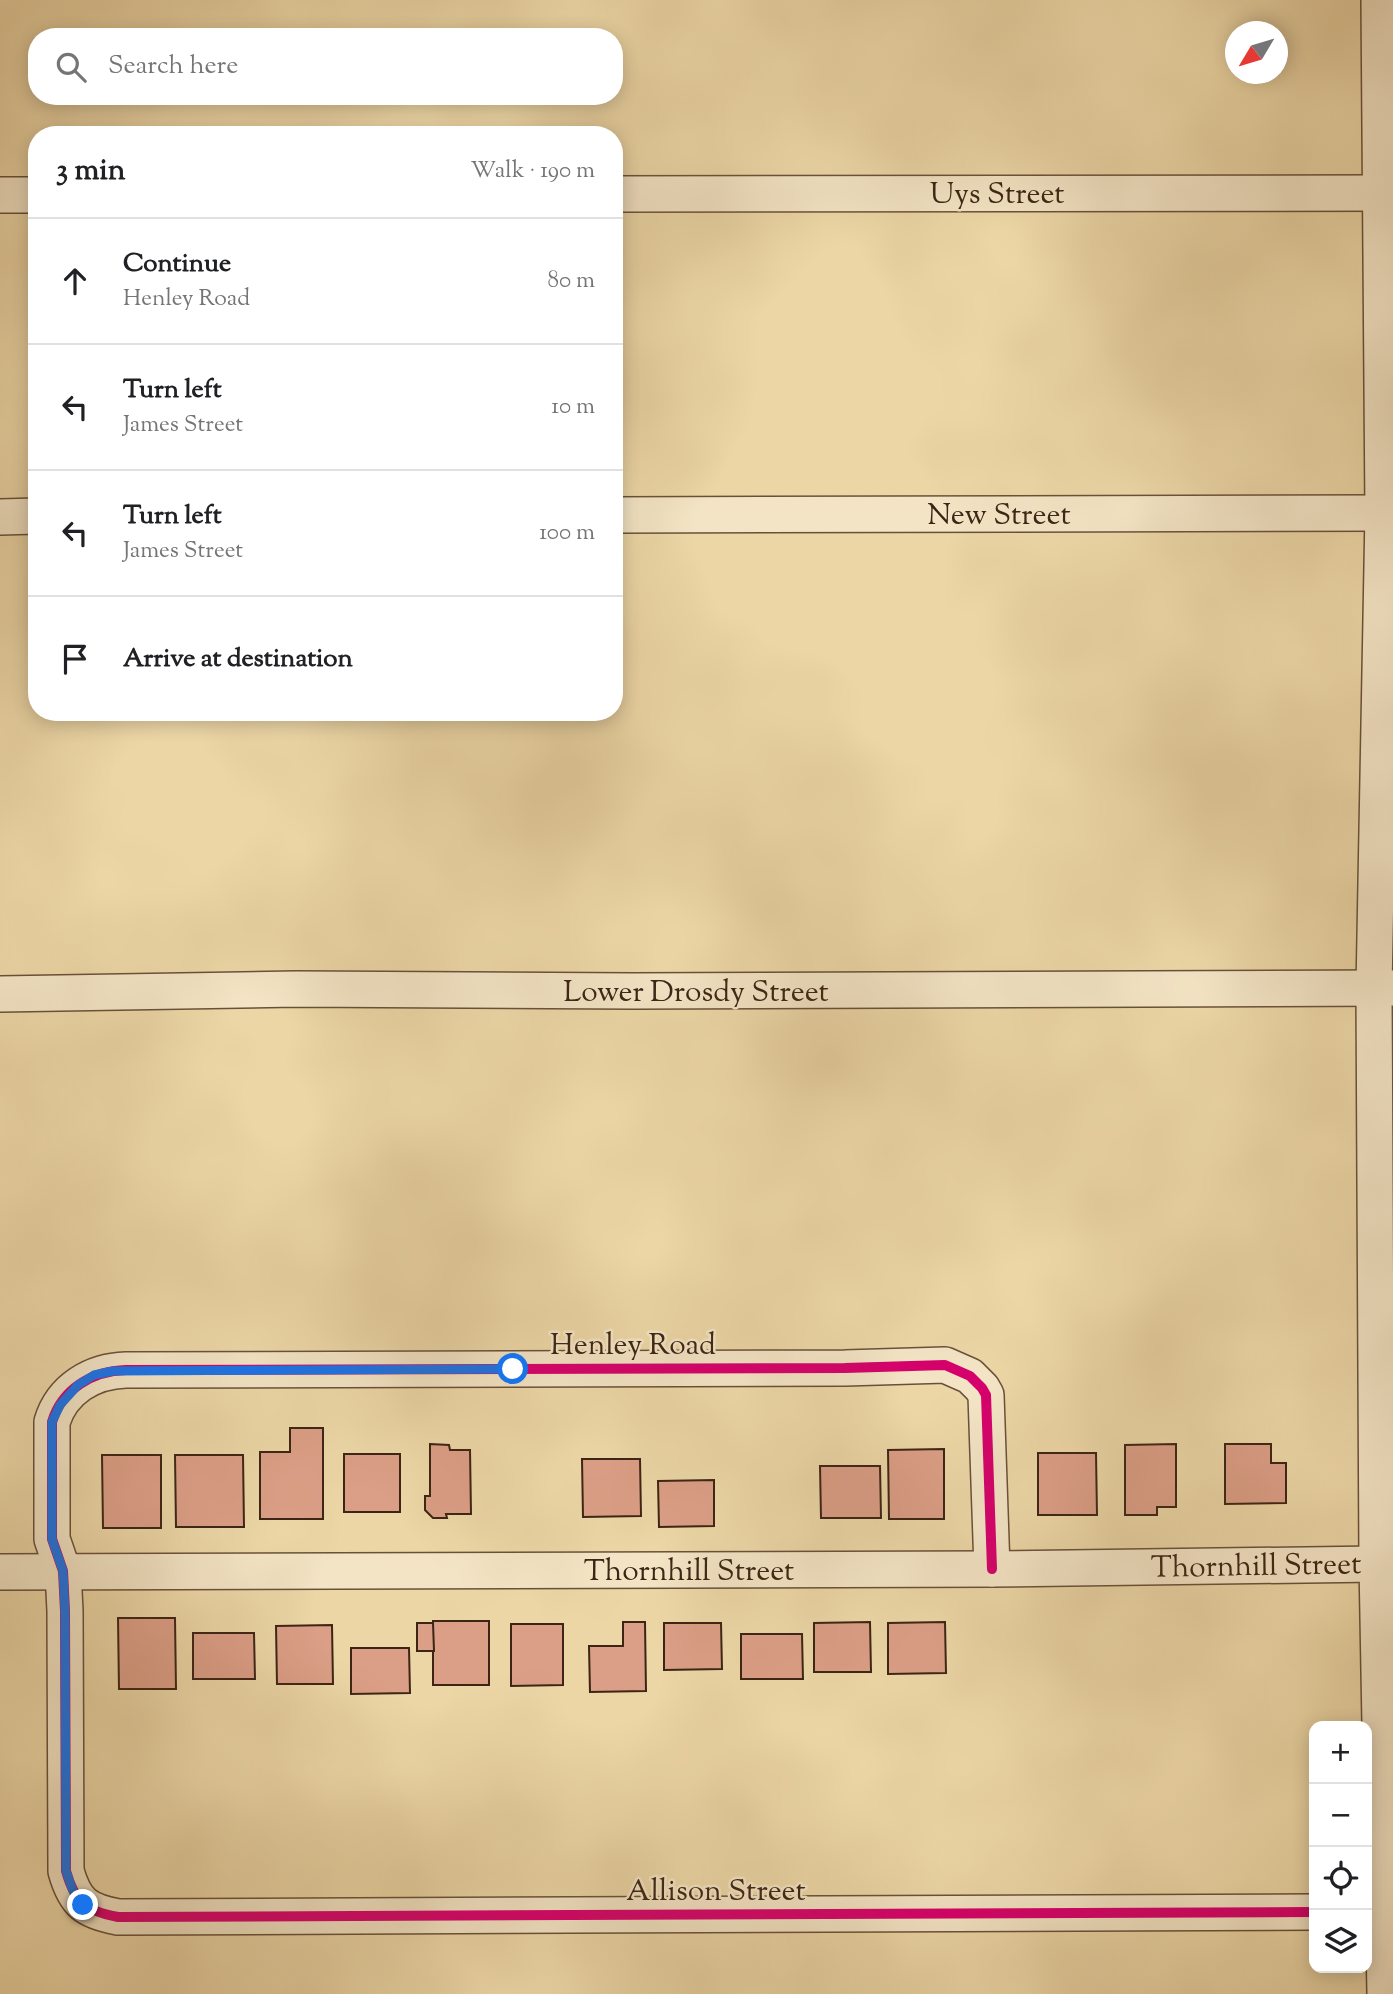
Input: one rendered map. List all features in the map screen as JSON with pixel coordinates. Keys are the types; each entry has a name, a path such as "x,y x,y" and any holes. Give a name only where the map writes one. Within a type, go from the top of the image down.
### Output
{"street":[{"path":"1379,0 1384,988 1375,1913 1385,1994"},
{"name":"Uys Street","path":"623,194 1380,192"},
{"path":"0,195 28,195"},
{"name":"New Street","path":"623,515 1383,513"},
{"path":"0,517 28,516"},
{"name":"Lower Drosdy Street","path":"0,994 296,989 633,991 1384,988"},
{"name":"Henley Road","path":"94,1375 126,1370 845,1368 946,1365 970,1376 986,1395 992,1569"},
{"name":"Allison Street","path":"94,1375 78,1385 66,1398 55,1412 52,1422 52,1539 63,1571 67,1667 66,1871 73,1891 83,1905 96,1912 118,1917 1309,1912"},
{"name":"Thornhill Street","path":"0,1572 992,1569 1377,1564"}],"building":[{"path":"290,1428 323,1428 323,1519 260,1519 260,1452 290,1452"},
{"path":"430,1444 449,1445 450,1450 470,1450 471,1514 446,1514 447,1518 433,1518 425,1510 425,1496 430,1496"},
{"path":"1176,1444 1176,1507 1157,1507 1157,1515 1125,1515 1125,1445"},
{"path":"1225,1444 1271,1444 1271,1463 1286,1463 1286,1503 1225,1504"},
{"path":"944,1449 944,1519 889,1519 888,1450"},
{"path":"1038,1453 1096,1453 1097,1515 1038,1515"},
{"path":"344,1454 400,1454 400,1512 344,1512"},
{"path":"102,1455 161,1455 161,1528 103,1528"},
{"path":"175,1455 243,1455 244,1527 176,1527"},
{"path":"582,1459 640,1459 641,1516 583,1517"},
{"path":"820,1466 880,1466 881,1518 821,1518"},
{"path":"714,1480 714,1526 659,1527 658,1481"},
{"path":"118,1618 175,1618 176,1689 119,1689"},
{"path":"433,1621 489,1621 489,1685 433,1685"},
{"path":"623,1622 645,1622 646,1691 590,1692 589,1646 623,1646"},
{"path":"870,1622 871,1672 814,1672 814,1623"},
{"path":"945,1622 946,1673 888,1674 888,1623"},
{"path":"417,1623 433,1623 434,1651 417,1651"},
{"path":"664,1623 721,1623 722,1669 664,1670"},
{"path":"511,1624 563,1624 563,1685 511,1686"},
{"path":"332,1625 333,1684 277,1684 276,1626"},
{"path":"193,1633 254,1633 255,1679 193,1679"},
{"path":"741,1634 802,1634 803,1679 741,1679"},
{"path":"351,1648 409,1648 410,1693 351,1694"}],"cycle path":[{"path":"992,1569 986,1395 970,1376 945,1365 845,1368 126,1370 102,1374 90,1378 71,1391 63,1400 52,1422 52,1539 63,1571 65,1611 66,1871 73,1891 83,1904 98,1912 118,1917 1309,1912"}],"route":[{"path":"83,1905 73,1891 66,1871 65,1611 63,1571 52,1539 52,1422 60,1405 78,1385 94,1375 113,1371 513,1369"}]}
